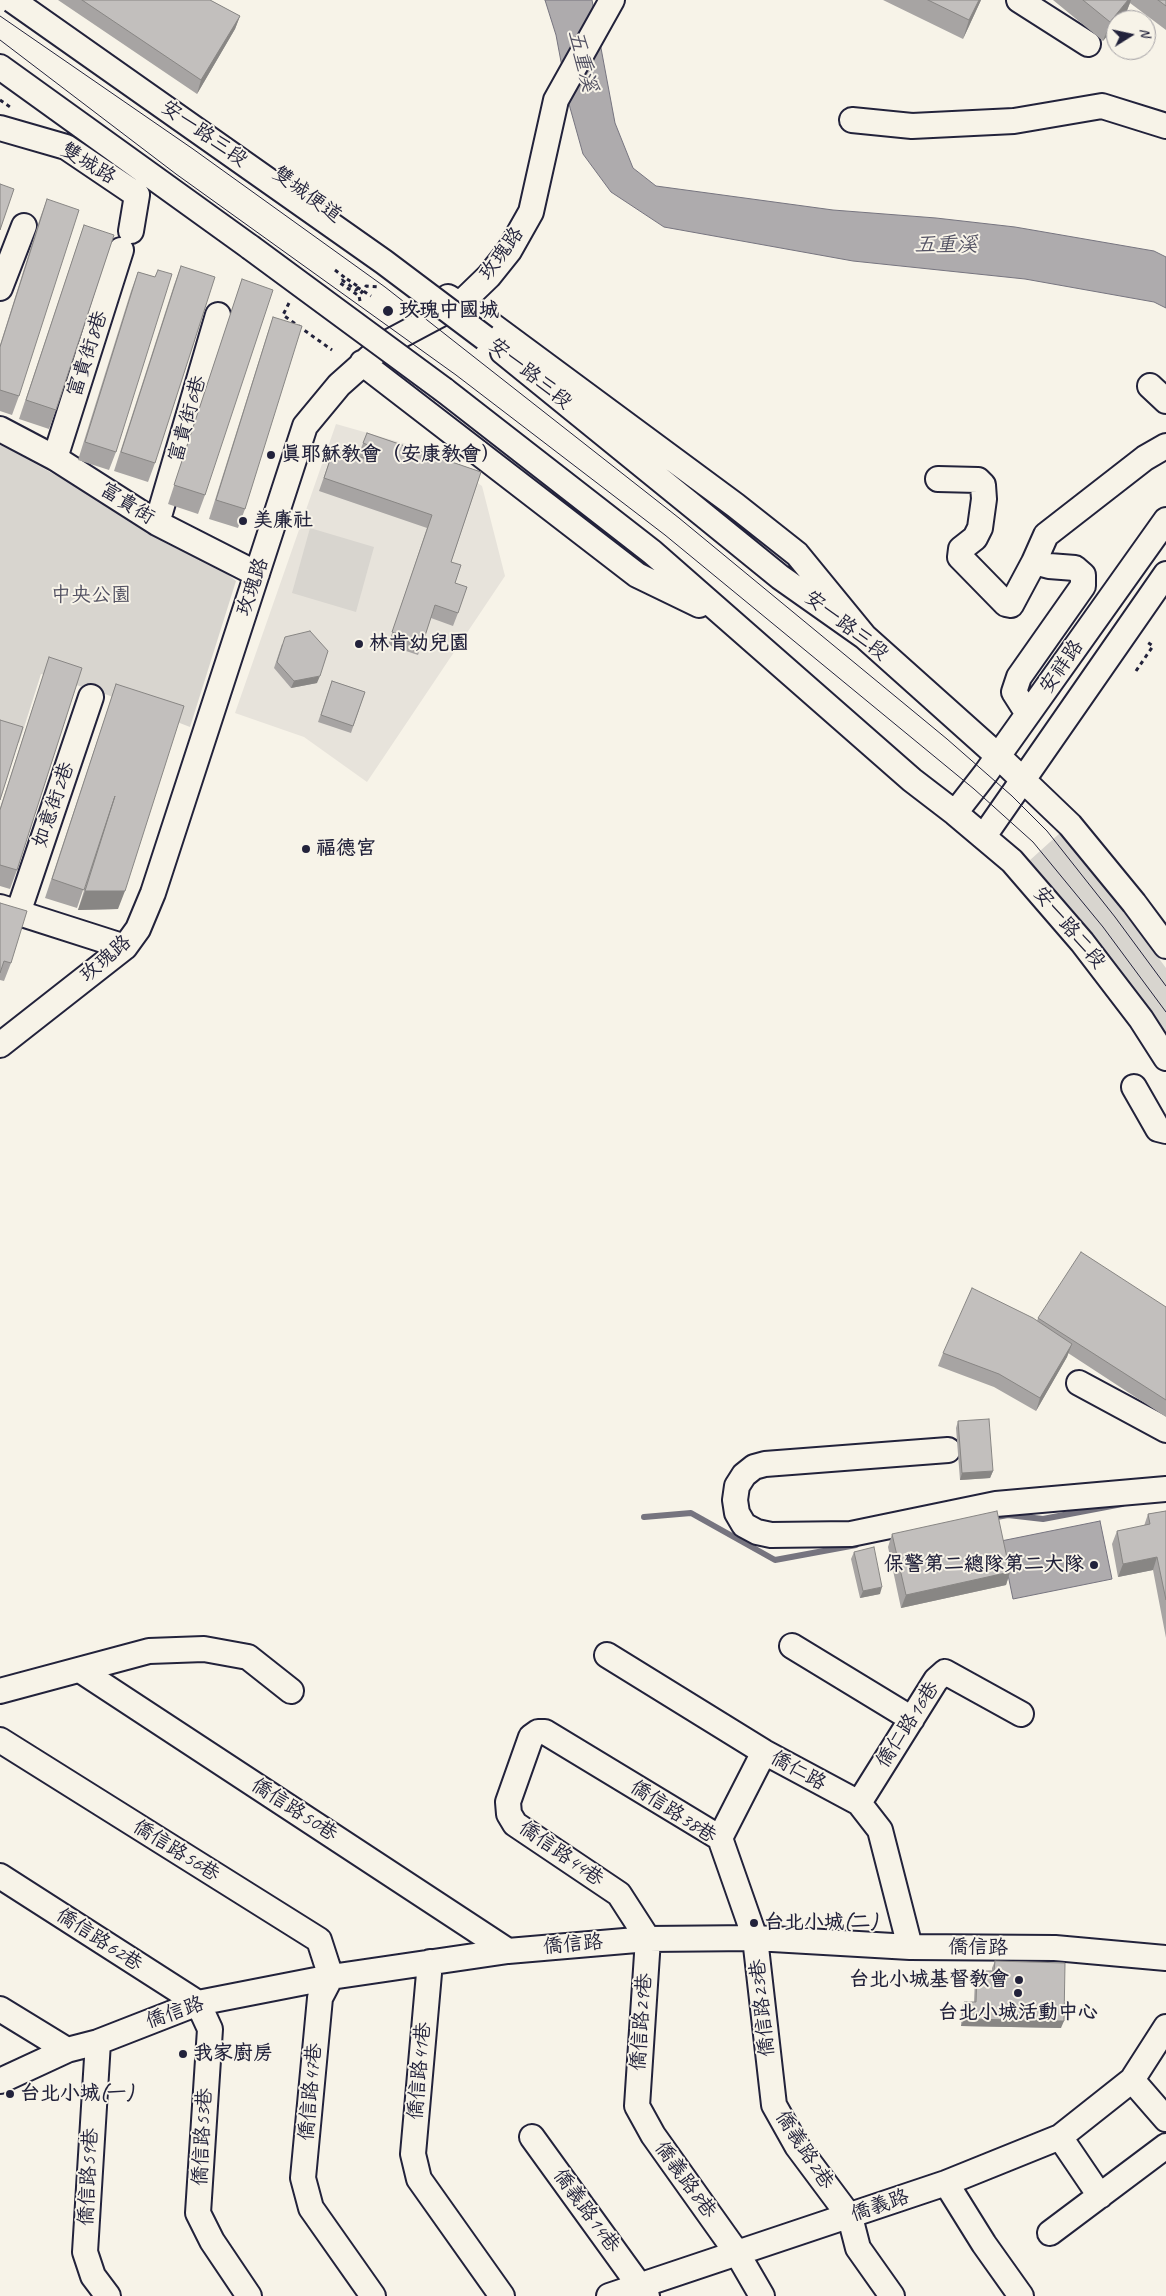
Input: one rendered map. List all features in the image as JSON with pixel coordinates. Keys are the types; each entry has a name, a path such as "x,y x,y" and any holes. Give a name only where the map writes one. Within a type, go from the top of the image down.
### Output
{"street":[{"name":"安一路三段","path":"12,0 384,262 485,338 780,577 865,637 1024,779"},
{"name":"雙城便道","path":"31,0 478,315 735,505 797,554 865,637"},
{"name":"玫瑰路","path":"0,1045 125,947 138,929 153,892 305,426 339,385 362,363 385,344 460,304 489,276 509,251 531,212 556,100 612,0"},
{"path":"1019,0 1088,44"},
{"path":"0,67 250,247 444,390 652,552 912,780 956,812"},
{"path":"852,120 912,126 1014,121 1102,106 1166,126"},
{"name":"雙城路","path":"0,128 66,147 137,195 126,240"},
{"path":"0,288 24,226"},
{"name":"富貴街8巷","path":"55,458 126,240"},
{"name":"富貴街6巷","path":"158,523 218,315"},
{"path":"362,363 637,575 724,617"},
{"name":"富貴街","path":"0,429 55,458 158,523 257,574"},
{"path":"938,479 978,480 982,485 984,499 980,528 975,538 961,549 960,557 1006,604 1011,605 1046,535 1145,458 1166,446"},
{"name":"安祥路","path":"956,812 1166,520"},
{"path":"1028,714 1014,692 1019,677 1083,586 1083,575 1075,568 1049,566 1034,562"},
{"name":"安祥路","path":"984,836 1166,574"},
{"name":"如意街2巷","path":"9,910 91,697"},
{"path":"1024,779 1070,825 1134,903 1166,946"},
{"name":"安一路二段","path":"956,812 1012,860 1082,942 1141,1019 1166,1058"},
{"path":"9,910 125,947"},
{"path":"1134,1087 1158,1129 1166,1131"},
{"path":"1079,1383 1166,1430"},
{"path":"948,1450 765,1464 754,1467 744,1475 737,1486 735,1500 737,1513 744,1525 757,1532 771,1535 851,1534 996,1504 1166,1489"},
{"path":"792,1646 912,1719"},
{"path":"0,1691 149,1651 204,1649 248,1657 291,1690"},
{"name":"僑仁路","path":"607,1655 764,1752 858,1803 880,1830 910,1947"},
{"name":"僑信路50巷","path":"80,1670 508,1950"},
{"name":"僑仁路16巷","path":"858,1803 936,1680 945,1672 1021,1714"},
{"name":"僑信路38巷","path":"538,1732 545,1732 720,1838 755,1938"},
{"name":"僑信路44巷","path":"538,1732 531,1737 511,1793 508,1802 509,1814 515,1824 619,1894 648,1939"},
{"name":"僑信路56巷","path":"0,1740 318,1940 331,1977"},
{"path":"720,1838 764,1752"},
{"name":"僑信路62巷","path":"0,1876 198,2003"},
{"name":"僑信路","path":"0,2081 67,2050 98,2042 198,2003 331,1977 508,1950 648,1939 755,1938 910,1947 1055,1948 1166,1958"},
{"name":"僑信路23巷","path":"755,1938 770,2078"},
{"name":"僑信路29巷","path":"636,2106 648,1939"},
{"name":"僑信路41巷","path":"430,1962 412,2154 419,2179 502,2296"},
{"name":"僑信路47巷","path":"331,1977 320,1998 303,2178 311,2208 372,2296"},
{"name":"僑信路53巷","path":"198,2003 210,2029 198,2213 212,2241 249,2296"},
{"path":"0,2009 67,2050"},
{"name":"僑義路","path":"609,2296 644,2291 738,2253 850,2217 946,2183 1060,2136 1132,2080 1166,2027"},
{"name":"僑信路59巷","path":"98,2042 85,2252 93,2276 108,2296"},
{"name":"僑義路2巷","path":"770,2078 774,2105 797,2146 850,2217"},
{"path":"1132,2080 1166,2119"},
{"name":"僑義路8巷","path":"636,2106 653,2135 738,2253 762,2296"},
{"path":"1060,2136 1100,2196"},
{"name":"僑義路14巷","path":"532,2137 644,2291"},
{"path":"1050,2233 1166,2146"},
{"path":"946,2183 984,2244 1020,2296"},
{"path":"850,2217 858,2248 892,2296"}],"path":[{"path":"335,270 371,296"},
{"path":"347,279 359,287 356,290 342,280 340,283 359,296"},
{"path":"282,298 290,303 283,315 332,350"},
{"path":"1136,671 1153,646 1147,642"}],"shaded area":[{"name":"林肯幼兒園","path":"336,424 424,449 482,486 505,576 367,782 304,737 235,713"}],"green space":[{"name":"中央公園","path":"0,444 216,565 236,581 190,727 105,694 41,674 19,743 0,737"},
{"path":"310,528 374,547 356,612 292,593"},
{"path":"1060,833 1123,910 1166,968 1166,1040 1090,935 1029,861"}],"water":[{"name":"五重溪","path":"545,0 592,0 615,123 633,168 656,186 833,210 936,218 1015,227 1154,251 1166,257 1166,308 1154,302 1025,279 853,261 664,227 611,192 583,154 569,104 556,35"},
{"path":"1100,1521 1112,1579 1013,1599 1001,1541"}],"building":[{"path":"82,0 210,0 240,16 201,80"},
{"path":"928,0 979,0 969,20"},
{"path":"1083,0 1128,0 1120,10 1106,10 1106,19"},
{"path":"1158,0 1166,0 1166,6"},
{"path":"0,184 14,189 0,230"},
{"path":"47,199 79,210 19,396 0,390 0,347"},
{"path":"84,225 114,235 56,410 26,400"},
{"path":"181,266 215,277 155,463 121,452"},
{"path":"158,270 172,274 116,452 85,442 138,272 155,277"},
{"path":"242,279 273,290 205,495 174,485"},
{"path":"273,317 302,326 245,509 216,500"},
{"path":"367,433 481,472 451,562 461,565 455,583 467,587 458,613 435,605 423,642 392,632 432,515 324,478 334,448 369,460 373,447 363,443"},
{"path":"310,631 328,651 320,676 294,681 277,662 285,637"},
{"path":"49,657 82,668 17,870 0,865 0,810"},
{"path":"332,681 365,692 353,726 321,715"},
{"path":"116,684 184,706 125,891 85,891 115,796 84,890 52,879"},
{"path":"0,720 23,727 0,800"},
{"path":"0,903 27,911 11,963 4,961 0,973"},
{"path":"1081,1252 1166,1307 1166,1400 1038,1318"},
{"path":"972,1288 1033,1318 1072,1344 1040,1398 999,1374 943,1353"},
{"path":"989,1419 993,1471 962,1473 958,1421"},
{"path":"997,1511 1010,1572 906,1595 892,1534"},
{"path":"1166,1511 1166,1600 1157,1557 1123,1564 1117,1531 1150,1524 1148,1514"},
{"path":"874,1547 882,1587 863,1591 854,1552"},
{"name":"台北小城活動中心","path":"995,1961 1065,1963 1064,2021 964,2019 964,2002 976,2002 977,1971 994,1971"}],"waterway":[{"path":"991,1518 1008,1515 1043,1519 1122,1504"},
{"path":"644,1517 691,1513 775,1560 856,1545"}],"tram line":[{"path":"0,16 193,149 385,287 679,518 947,739 1012,796 1047,831 1115,917 1166,986"},
{"path":"0,40 176,174 456,375 665,535 974,789 1033,842 1103,927 1166,1012"}],"place":[{"name":"玫瑰中國城","path":"388,311"},
{"name":"真耶穌教會（安康教會）","path":"271,455"},
{"name":"美廉社","path":"243,521"},
{"name":"林肯幼兒園","path":"359,644"},
{"name":"福德宮","path":"306,849"},
{"name":"保警第二總隊第二大隊","path":"1094,1565"},
{"name":"台北小城(二)","path":"754,1923"},
{"name":"台北小城基督教會","path":"1019,1980"},
{"name":"台北小城活動中心","path":"1018,1993"},
{"name":"我家廚房","path":"183,2054"},
{"name":"台北小城(一)","path":"10,2094"}]}
